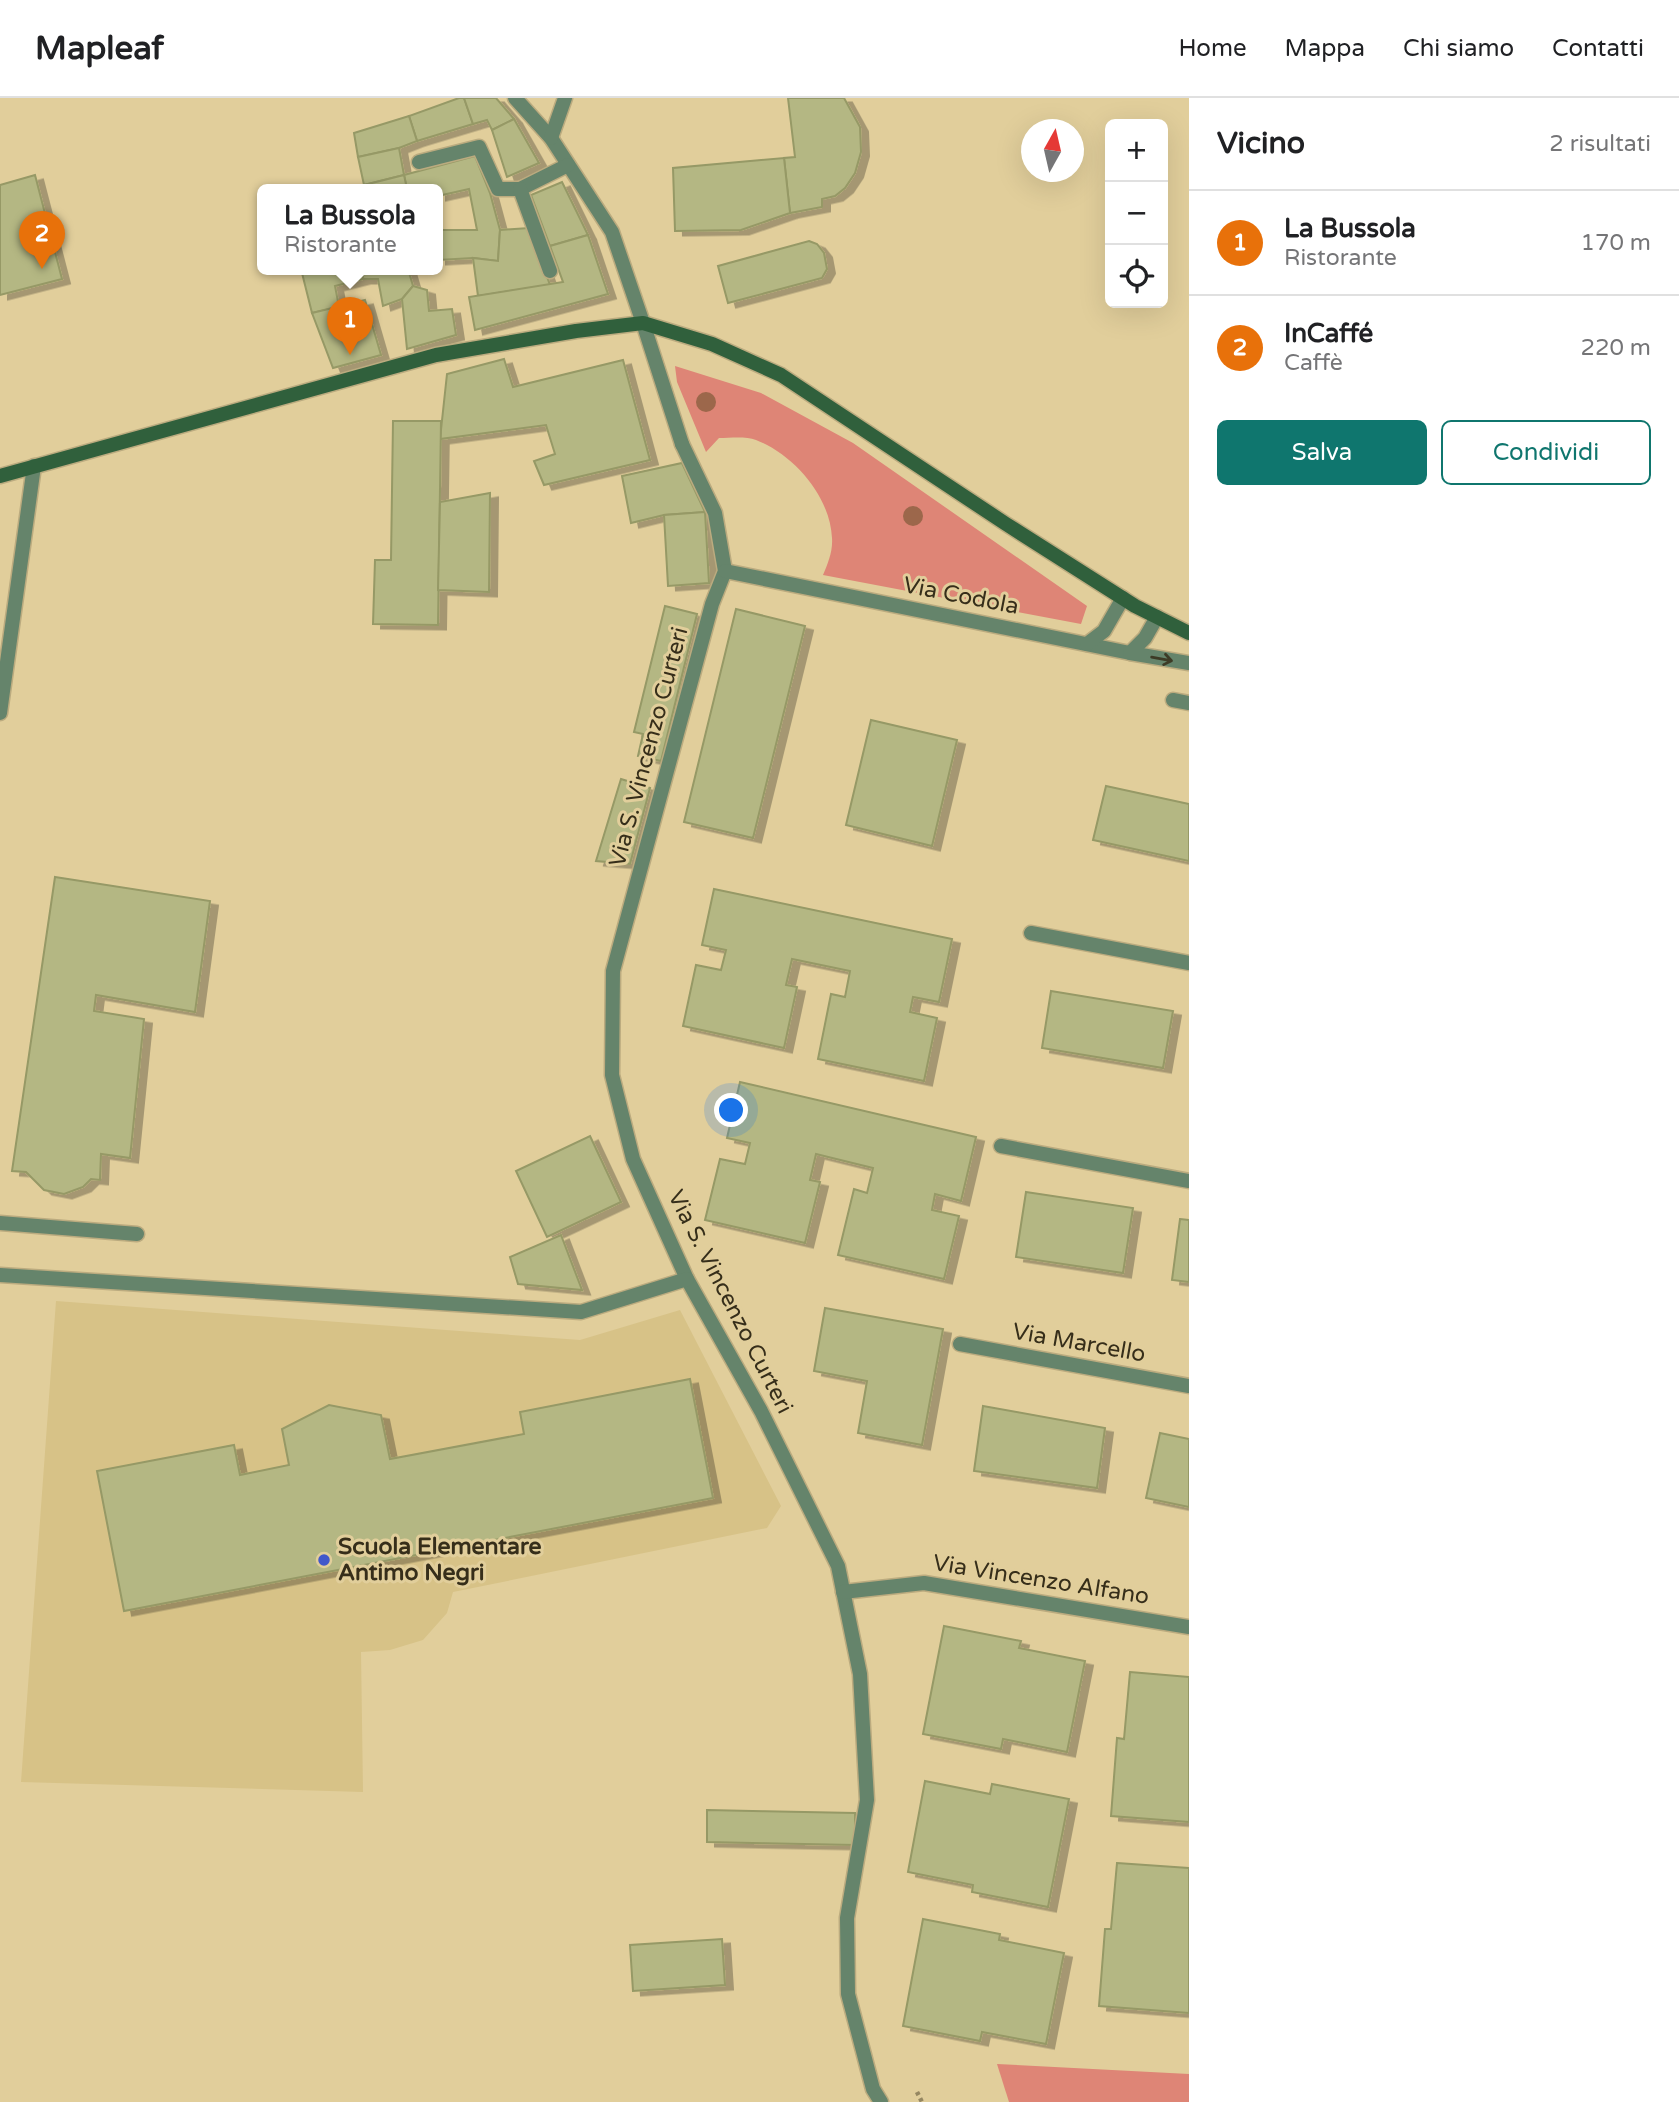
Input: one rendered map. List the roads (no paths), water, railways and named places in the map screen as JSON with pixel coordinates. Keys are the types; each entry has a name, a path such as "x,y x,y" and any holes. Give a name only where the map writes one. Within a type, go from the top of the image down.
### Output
{"main road":[{"path":"0,476 436,355 576,331 643,323 712,344 781,375 1123,598 1189,633"}],"street":[{"path":"515,98 551,138 612,232 682,444 715,513 725,571"},
{"path":"551,138 565,98"},
{"path":"419,162 479,147 498,189 520,189 568,165"},
{"path":"520,189 550,271"},
{"path":"0,713 34,466"},
{"name":"Via Codola","path":"725,571 1189,663"},
{"name":"Via S. Vincenzo Curteri","path":"725,571 708,616 613,971 611,1075 633,1159 687,1279 767,1422 838,1566 860,1674 867,1800 847,1918 848,1994 873,2089 881,2102"},
{"path":"1087,644 1104,631 1123,598"},
{"path":"1130,653 1145,638 1157,617"},
{"path":"1173,700 1189,703"},
{"path":"1031,933 1189,963"},
{"path":"1001,1146 1189,1181"},
{"path":"0,1223 137,1234"},
{"path":"0,1275 581,1312 687,1279"},
{"name":"Via Marcello","path":"960,1344 1189,1386"},
{"name":"Via Vincenzo Alfano","path":"843,1592 924,1583 1189,1628"}],"place":[{"name":"InCaffé","path":"42,269"},
{"name":"La Bussola","path":"350,355"},
{"name":"Scuola Elementare Antimo Negri","path":"324,1560"}]}
